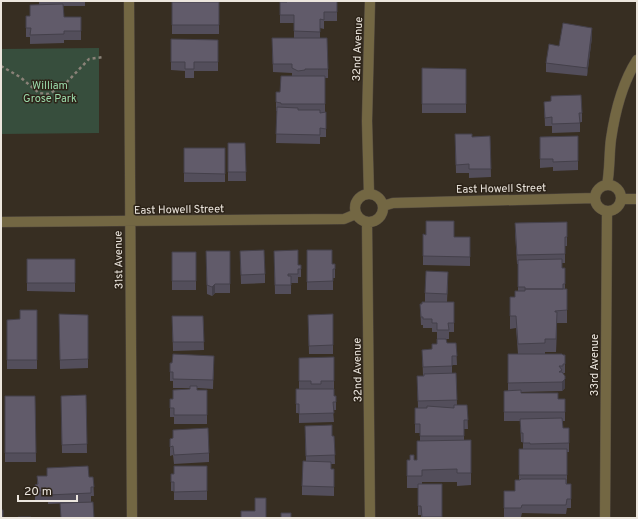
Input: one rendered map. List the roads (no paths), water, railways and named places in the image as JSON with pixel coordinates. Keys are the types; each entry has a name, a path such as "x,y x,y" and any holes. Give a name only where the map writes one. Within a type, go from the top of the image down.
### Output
{"street":[{"name":"31st Avenue","path":"129,1 132,518"},
{"name":"32nd Avenue","path":"369,194 367,121 370,1"},
{"path":"607,185 611,139 618,104 628,74 637,60"},
{"path":"607,185 614,187 620,193 621,199 619,205 612,211 600,209 595,201 596,192 607,185"},
{"path":"365,194 378,197 383,206 383,213 381,217 373,222 367,222 359,219 355,210 357,200 365,194"},
{"name":"East Howell Street","path":"383,206 393,203 595,198"},
{"path":"621,199 637,199"},
{"name":"33rd Avenue","path":"605,518 607,211"},
{"name":"East Howell Street","path":"1,222 344,219 356,214"},
{"name":"32nd Avenue","path":"367,222 370,518"}],"park label":[{"name":"William Grose Park","path":"50,91"}]}
